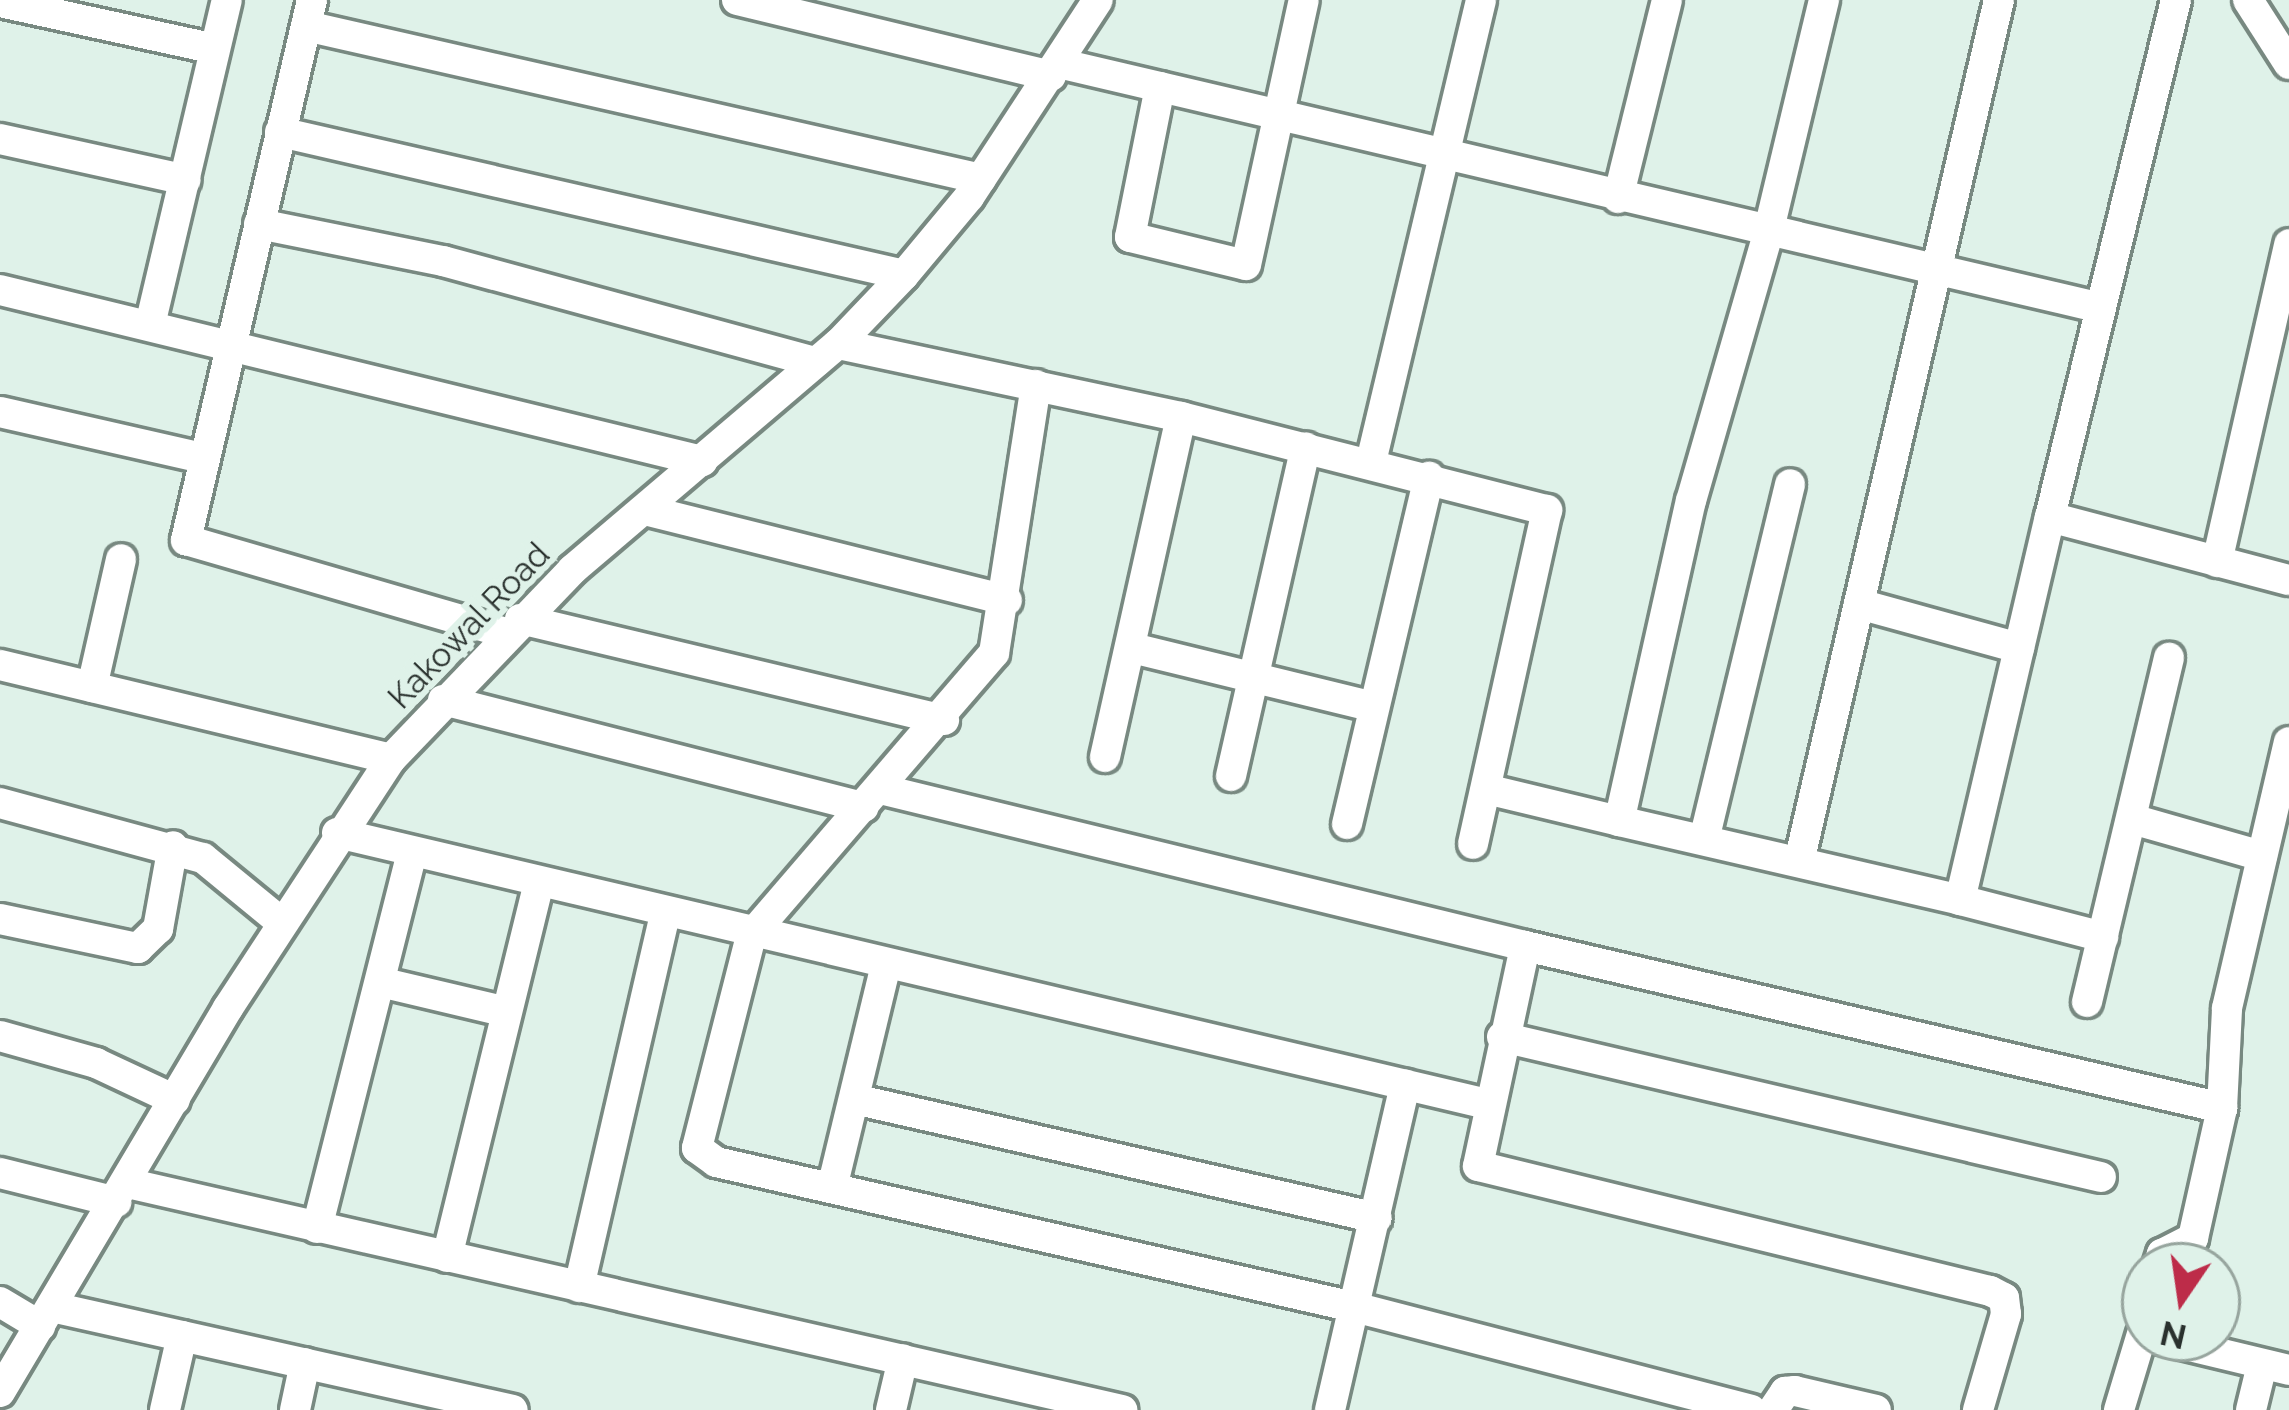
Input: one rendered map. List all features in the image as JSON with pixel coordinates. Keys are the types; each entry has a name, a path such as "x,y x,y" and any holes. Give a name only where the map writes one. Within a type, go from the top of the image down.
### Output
{"street":[{"path":"150,325 227,0"},
{"path":"736,0 1160,87 1937,274 2101,308"},
{"name":"Kakowal Road","path":"0,1391 281,922 391,759 513,626 827,353 904,275 981,179 1098,0"},
{"path":"1160,87 1130,237 1233,267 1253,255 1304,0"},
{"path":"1371,462 1481,0"},
{"path":"1618,198 1667,0"},
{"path":"1619,821 1691,500 1768,234 1824,0"},
{"path":"1799,862 1999,0"},
{"path":"1960,900 2176,0"},
{"path":"2248,0 2289,64"},
{"path":"0,2 215,49"},
{"path":"944,720 513,626 194,548 185,526 309,13 981,179"},
{"path":"280,133 904,275"},
{"path":"0,139 186,181"},
{"path":"259,224 443,261 827,353 1036,386 1181,417 1533,502 1550,522 1473,844"},
{"path":"2217,562 2289,244"},
{"path":"0,290 701,461"},
{"path":"1036,386 1007,600 994,653 944,720 751,935 697,1148 716,1162 1358,1309 1751,1410"},
{"path":"0,412 202,458"},
{"path":"1105,758 1181,417"},
{"path":"1231,776 1306,447"},
{"path":"1347,824 1429,477"},
{"path":"1704,841 1790,484"},
{"path":"645,510 1007,600"},
{"path":"2050,517 2289,580"},
{"path":"92,687 121,560"},
{"path":"1859,604 2019,648"},
{"path":"1132,648 1375,707"},
{"path":"2087,1002 2169,658"},
{"path":"0,665 391,759"},
{"path":"443,700 2222,1108"},
{"path":"2186,1242 2193,1238 2222,1108 2227,1008 2289,742"},
{"path":"1486,789 2103,937"},
{"path":"0,803 172,846 214,866 281,922"},
{"path":"2132,819 2262,856"},
{"path":"337,833 751,935 1487,1104"},
{"path":"0,920 126,950 149,944 172,846"},
{"path":"317,1228 412,852"},
{"path":"447,1257 539,883"},
{"path":"579,1287 665,914"},
{"path":"1525,946 1476,1154 1487,1173 2004,1298 1978,1410"},
{"path":"832,1188 886,965"},
{"path":"380,982 508,1012"},
{"path":"0,1036 96,1064 175,1100"},
{"path":"1502,1037 2101,1178"},
{"path":"1330,1410 1358,1309 1405,1085"},
{"path":"854,1099 1377,1218"},
{"path":"0,1172 317,1228 1122,1410"},
{"path":"0,1302 46,1316 182,1336 305,1364 421,1400 513,1410"},
{"path":"165,1410 182,1336"},
{"path":"2241,1358 2275,1367 2251,1410"},
{"path":"891,1410 903,1359"},
{"path":"2119,1410 2136,1362"},
{"path":"295,1410 305,1364"},
{"path":"1773,1410 1784,1392 1795,1391 1876,1410"}]}
